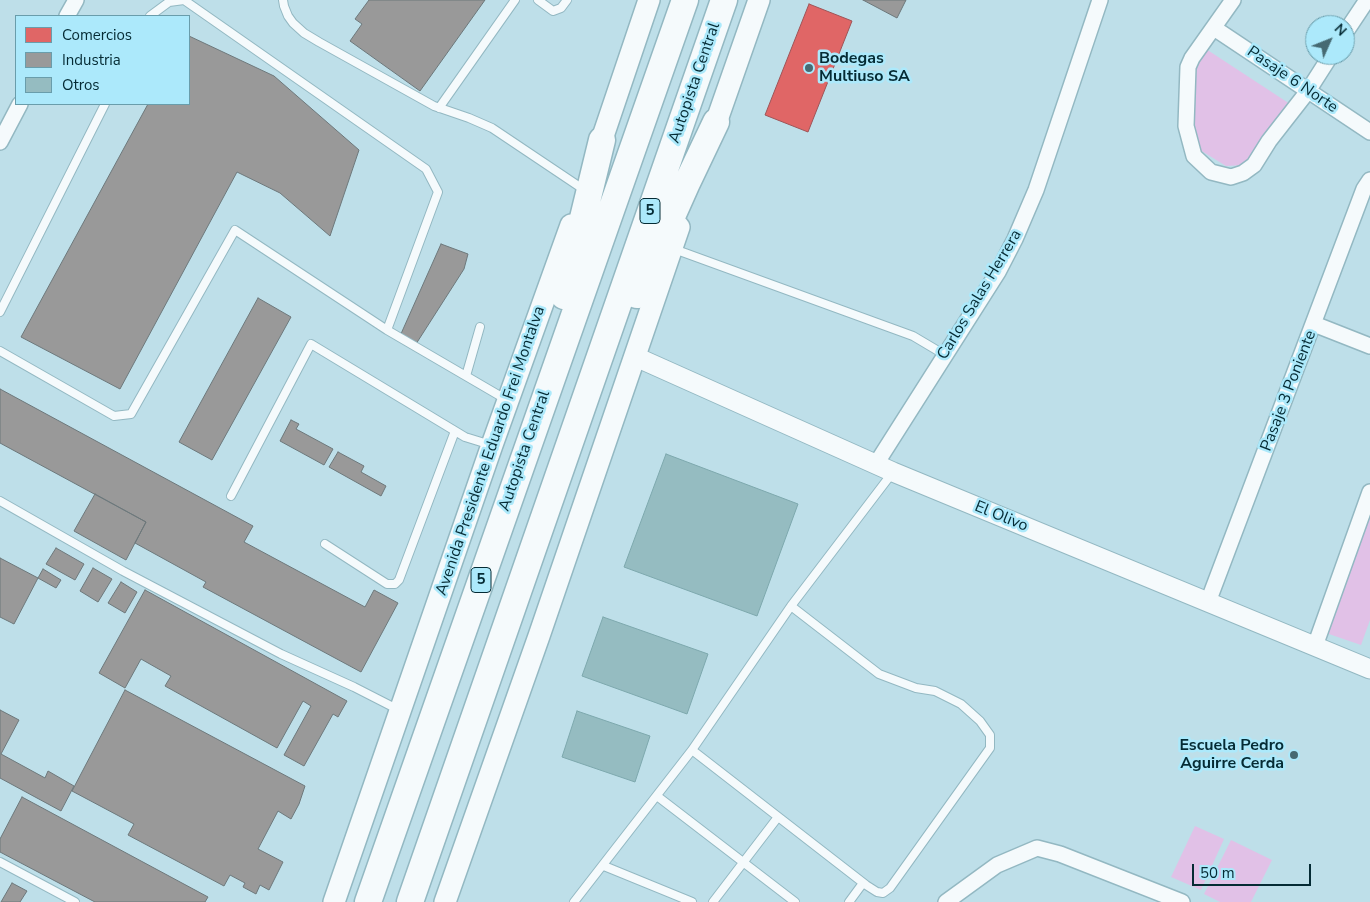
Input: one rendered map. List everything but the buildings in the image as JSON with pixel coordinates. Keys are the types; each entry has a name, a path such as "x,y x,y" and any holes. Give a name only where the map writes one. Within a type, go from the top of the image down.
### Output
{"highway":[{"name":"Autopista Central","path":"368,902 542,402 685,0"},
{"name":"Autopista Central","path":"410,902 724,0"},
{"path":"577,422 716,122"},
{"path":"542,402 566,287 602,140"}],"main road":[{"name":"Avenida Presidente Eduardo Frei Montalva","path":"334,902 492,446 602,140 649,0"},
{"path":"445,902 759,0"}],"street":[{"path":"68,15 76,0"},
{"name":"Carlos Salas Herrera","path":"876,464 998,272 1023,222 1036,190 1100,0"},
{"path":"1233,0 1192,58 1188,67 1186,126 1194,156 1211,172 1230,177 1243,174 1254,165 1269,141 1308,91 1325,65"},
{"path":"1355,18 1367,0"},
{"name":"Pasaje 6 Norte","path":"1214,28 1370,132"},
{"path":"0,142 19,105"},
{"name":"Pasaje 3 Poniente","path":"1208,602 1364,189 1370,180"},
{"path":"1314,324 1370,346"},
{"name":"El Olivo","path":"636,357 893,472 1315,646 1369,666"},
{"path":"1315,646 1370,492"},
{"path":"947,902 997,865 1037,848 1060,854 1177,901"}],"lane":[{"path":"151,15 169,2 184,0 426,169 438,192 387,330"},
{"path":"283,0 288,16 304,33 439,108 492,128 584,189"},
{"path":"439,108 515,0"},
{"path":"538,0 553,11 557,11 567,0"},
{"path":"0,312 104,105"},
{"path":"0,351 114,416 131,414 236,230 387,330 509,400"},
{"path":"672,248 913,336 945,355"},
{"path":"466,376 480,327"},
{"path":"231,496 311,344 465,437 492,446"},
{"path":"325,544 387,584 395,584 399,580 455,431"},
{"path":"574,902 604,866 692,750 791,606 893,472"},
{"path":"0,501 122,571 281,654 354,687 401,711"},
{"path":"692,750 862,883 877,892 883,893 890,888 990,748 990,736 980,721 961,704 936,691 916,688 879,674 791,606"},
{"path":"657,796 795,902"},
{"path":"713,902 778,816"},
{"path":"0,862 75,902"},
{"path":"604,866 692,902"},
{"path":"848,902 862,883"}],"shaded area":[{"path":"1206,49 1290,104 1245,165 1226,166 1200,150 1190,124 1191,73"},
{"path":"1370,516 1370,620 1361,645 1326,633"},
{"path":"1195,826 1224,839 1201,890 1171,877"},
{"path":"1231,840 1272,860 1251,902 1220,902 1204,894"}],"place":[{"name":"Bodegas Multiuso SA","path":"809,68"},
{"name":"Escuela Pedro Aguirre Cerda","path":"1294,755"}]}
